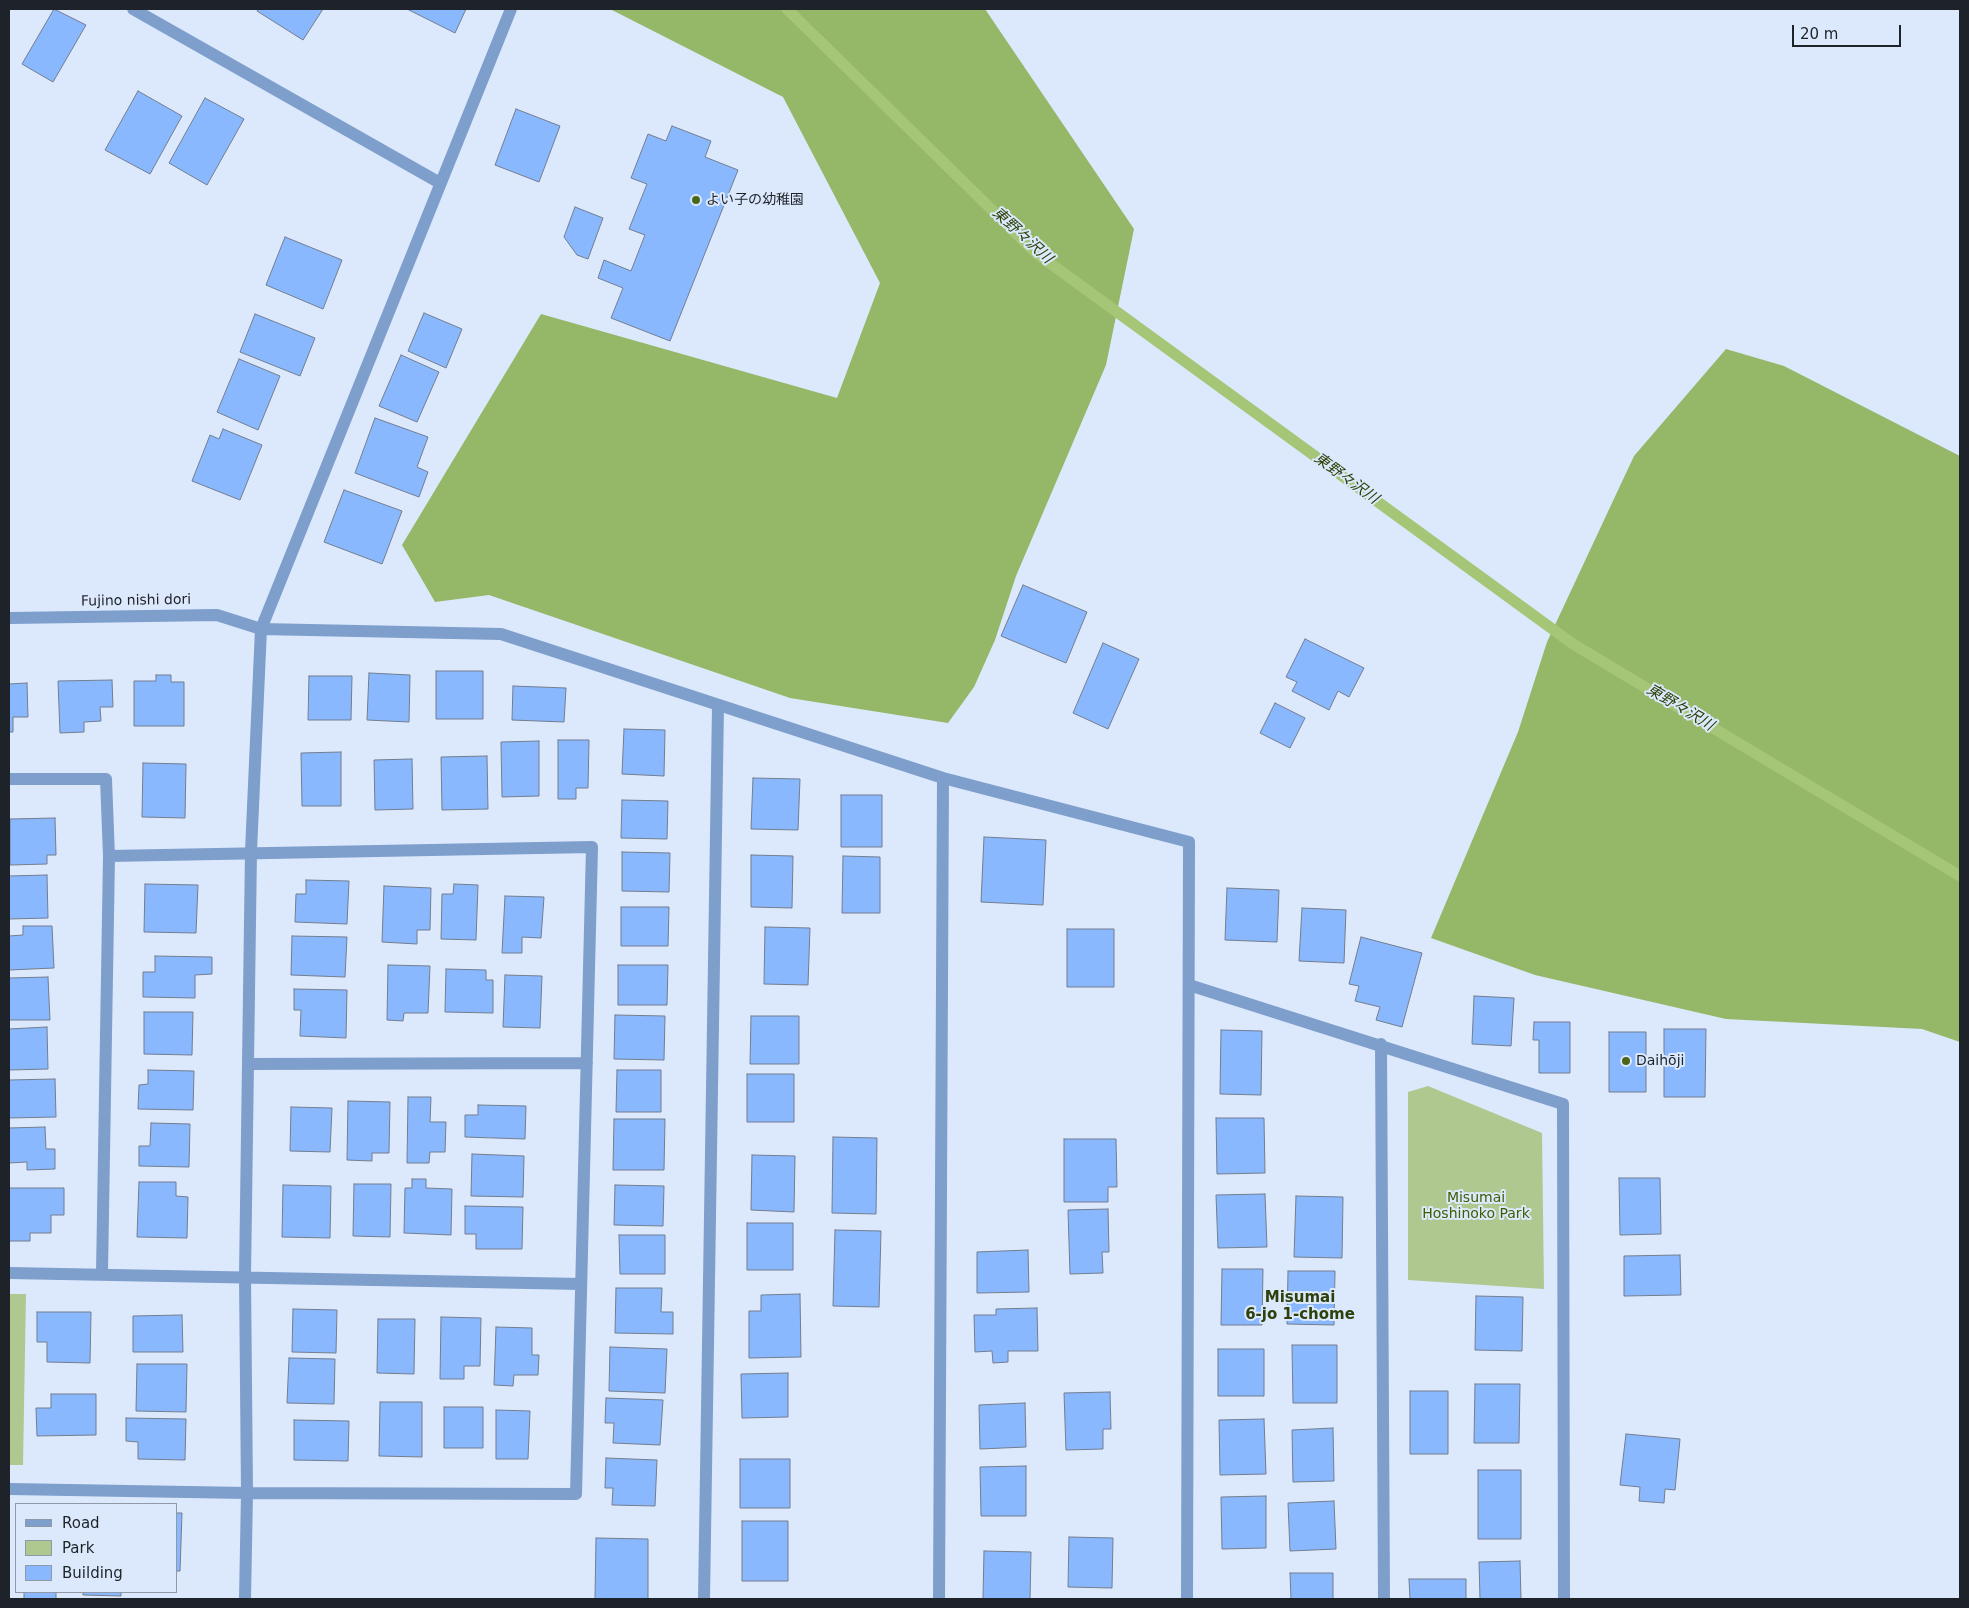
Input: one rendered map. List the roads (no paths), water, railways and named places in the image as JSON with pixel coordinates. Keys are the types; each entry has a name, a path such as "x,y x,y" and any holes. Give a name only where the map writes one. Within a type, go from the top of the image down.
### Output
{"street":[{"path":"133,9 440,183"},
{"path":"245,1599 247,1493 245,1276 251,851 261,628 511,9"},
{"name":"Fujino nishi dori","path":"9,618 217,615 261,628 501,634 943,778 1190,842 1189,985"},
{"path":"704,1599 718,706"},
{"path":"939,1599 943,778"},
{"path":"9,779 106,779 109,856 102,1273"},
{"path":"9,1489 247,1493 576,1494 592,846 251,851 109,856"},
{"path":"1187,1599 1189,985 1381,1044 1563,1104 1564,1599"},
{"path":"1381,1044 1384,1599"},
{"path":"248,1064 587,1063"},
{"path":"9,1273 102,1273 581,1284"}],"waterway":[{"name":"東野々沢川","path":"787,9 1036,253 1573,644 1960,876"}],"place":[{"name":"よい子の幼稚園","path":"696,200"},
{"name":"Daihōji","path":"1626,1061"}],"district":[{"name":"Misumai 6-jo 1-chome","path":"1300,1306"}],"park label":[{"name":"Misumai Hoshinoko Park","path":"1476,1206"}]}
